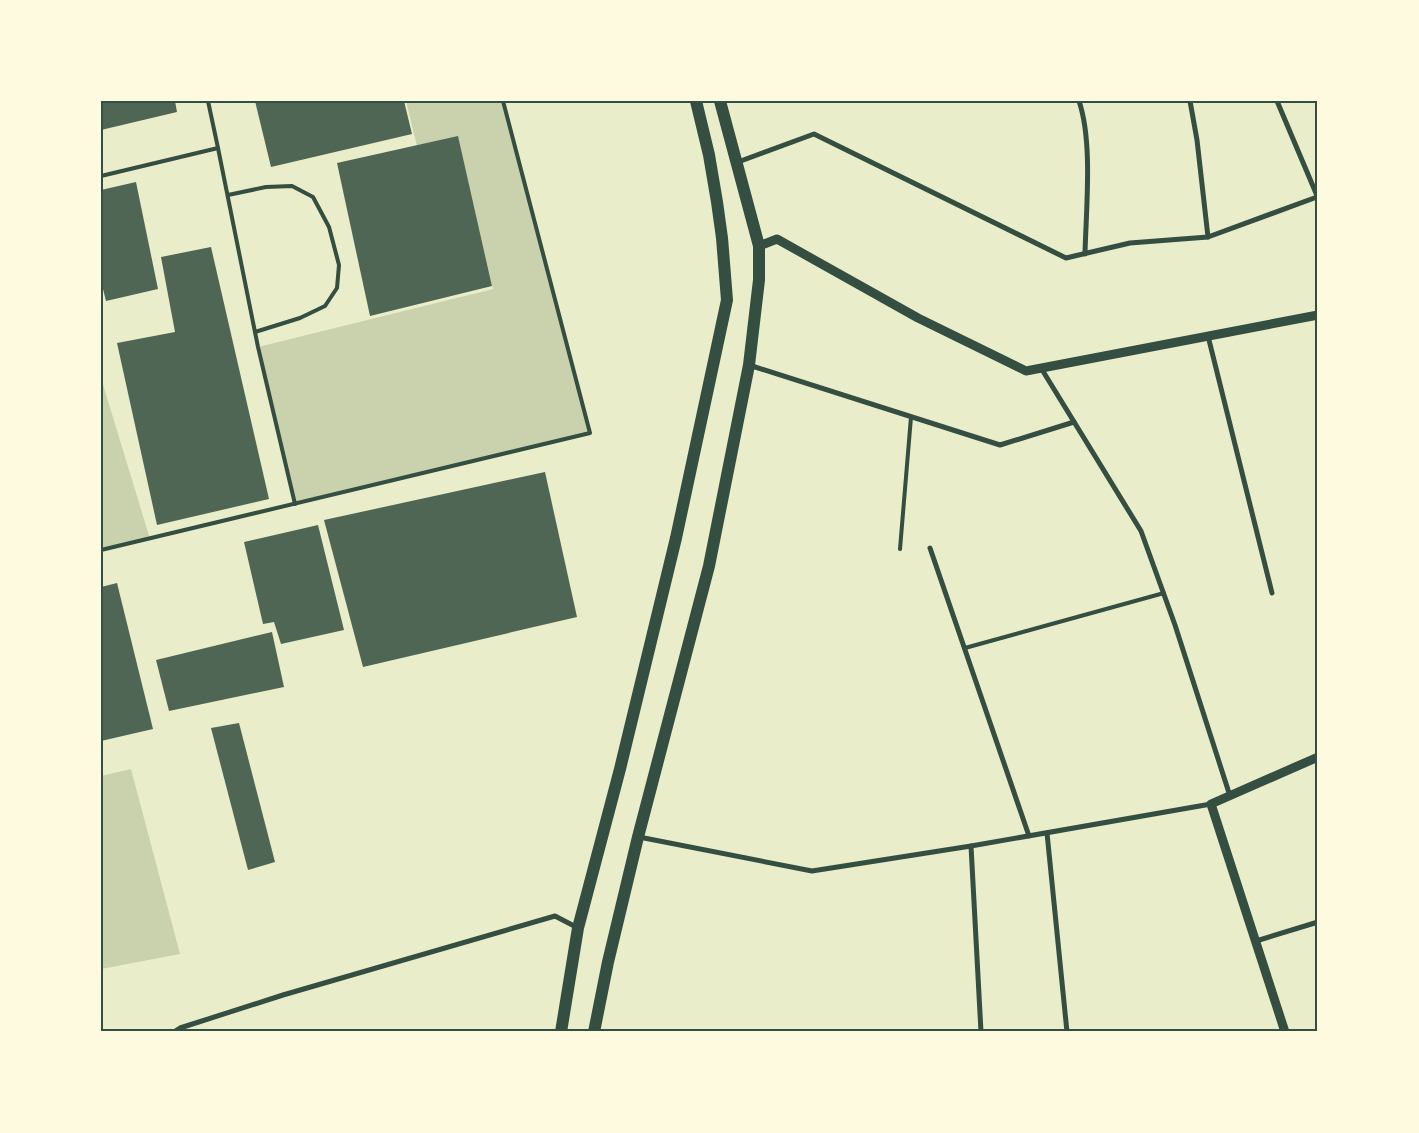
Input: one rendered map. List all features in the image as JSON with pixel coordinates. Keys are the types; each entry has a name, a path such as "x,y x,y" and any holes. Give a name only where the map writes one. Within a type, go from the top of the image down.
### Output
{"main road":[{"path":"562,1032 578,928 620,769 676,538 727,300 717,202 696,101"},
{"path":"594,1032 608,962 638,837 709,566 749,365 759,280 759,246 720,101"}],"street":[{"path":"1079,101 1083,114 1087,164 1085,254"},
{"path":"1190,101 1197,140 1208,237"},
{"path":"737,162 814,134 1066,258 1130,243 1208,237 1318,198 1277,101"},
{"path":"759,246 777,239 926,322 1026,371 1318,315"},
{"path":"1208,336 1272,593"},
{"path":"749,365 1000,445 1074,422"},
{"path":"1041,368 1141,531 1164,593 1230,796"},
{"path":"930,548 1029,836"},
{"path":"638,837 812,871 971,846 1212,804 1318,757"},
{"path":"1212,804 1285,1032"},
{"path":"1047,833 1067,1032"},
{"path":"971,846 981,1032"},
{"path":"174,1032 180,1028 283,995 555,916 578,928"},
{"path":"1256,941 1318,922"}],"lane":[{"path":"208,101 255,332 295,504"},
{"path":"101,550 590,433 503,101"},
{"path":"101,176 218,148"},
{"path":"228,194 266,187 292,186 313,197 329,227 339,265 337,288 325,306 300,318 255,332"},
{"path":"900,549 911,416"},
{"path":"965,648 1164,593"}],"green space":[{"path":"406,101 502,101 590,433 295,504 258,347 493,289 458,137 417,146"},
{"path":"101,378 150,539 101,550"},
{"path":"131,769 180,954 101,969 101,776"}],"building":[{"path":"101,101 175,101 177,112 101,130"},
{"path":"255,101 404,101 412,134 271,167"},
{"path":"458,136 492,286 370,316 337,163"},
{"path":"136,182 158,289 106,301 101,281 101,190"},
{"path":"211,247 269,499 157,525 117,343 175,332 161,257"},
{"path":"545,472 577,617 363,667 324,520"},
{"path":"318,525 344,630 281,644 274,622 263,624 244,542"},
{"path":"117,583 153,729 101,741 101,587"},
{"path":"272,632 284,687 169,711 156,660"},
{"path":"239,723 275,862 248,870 211,728"}]}
